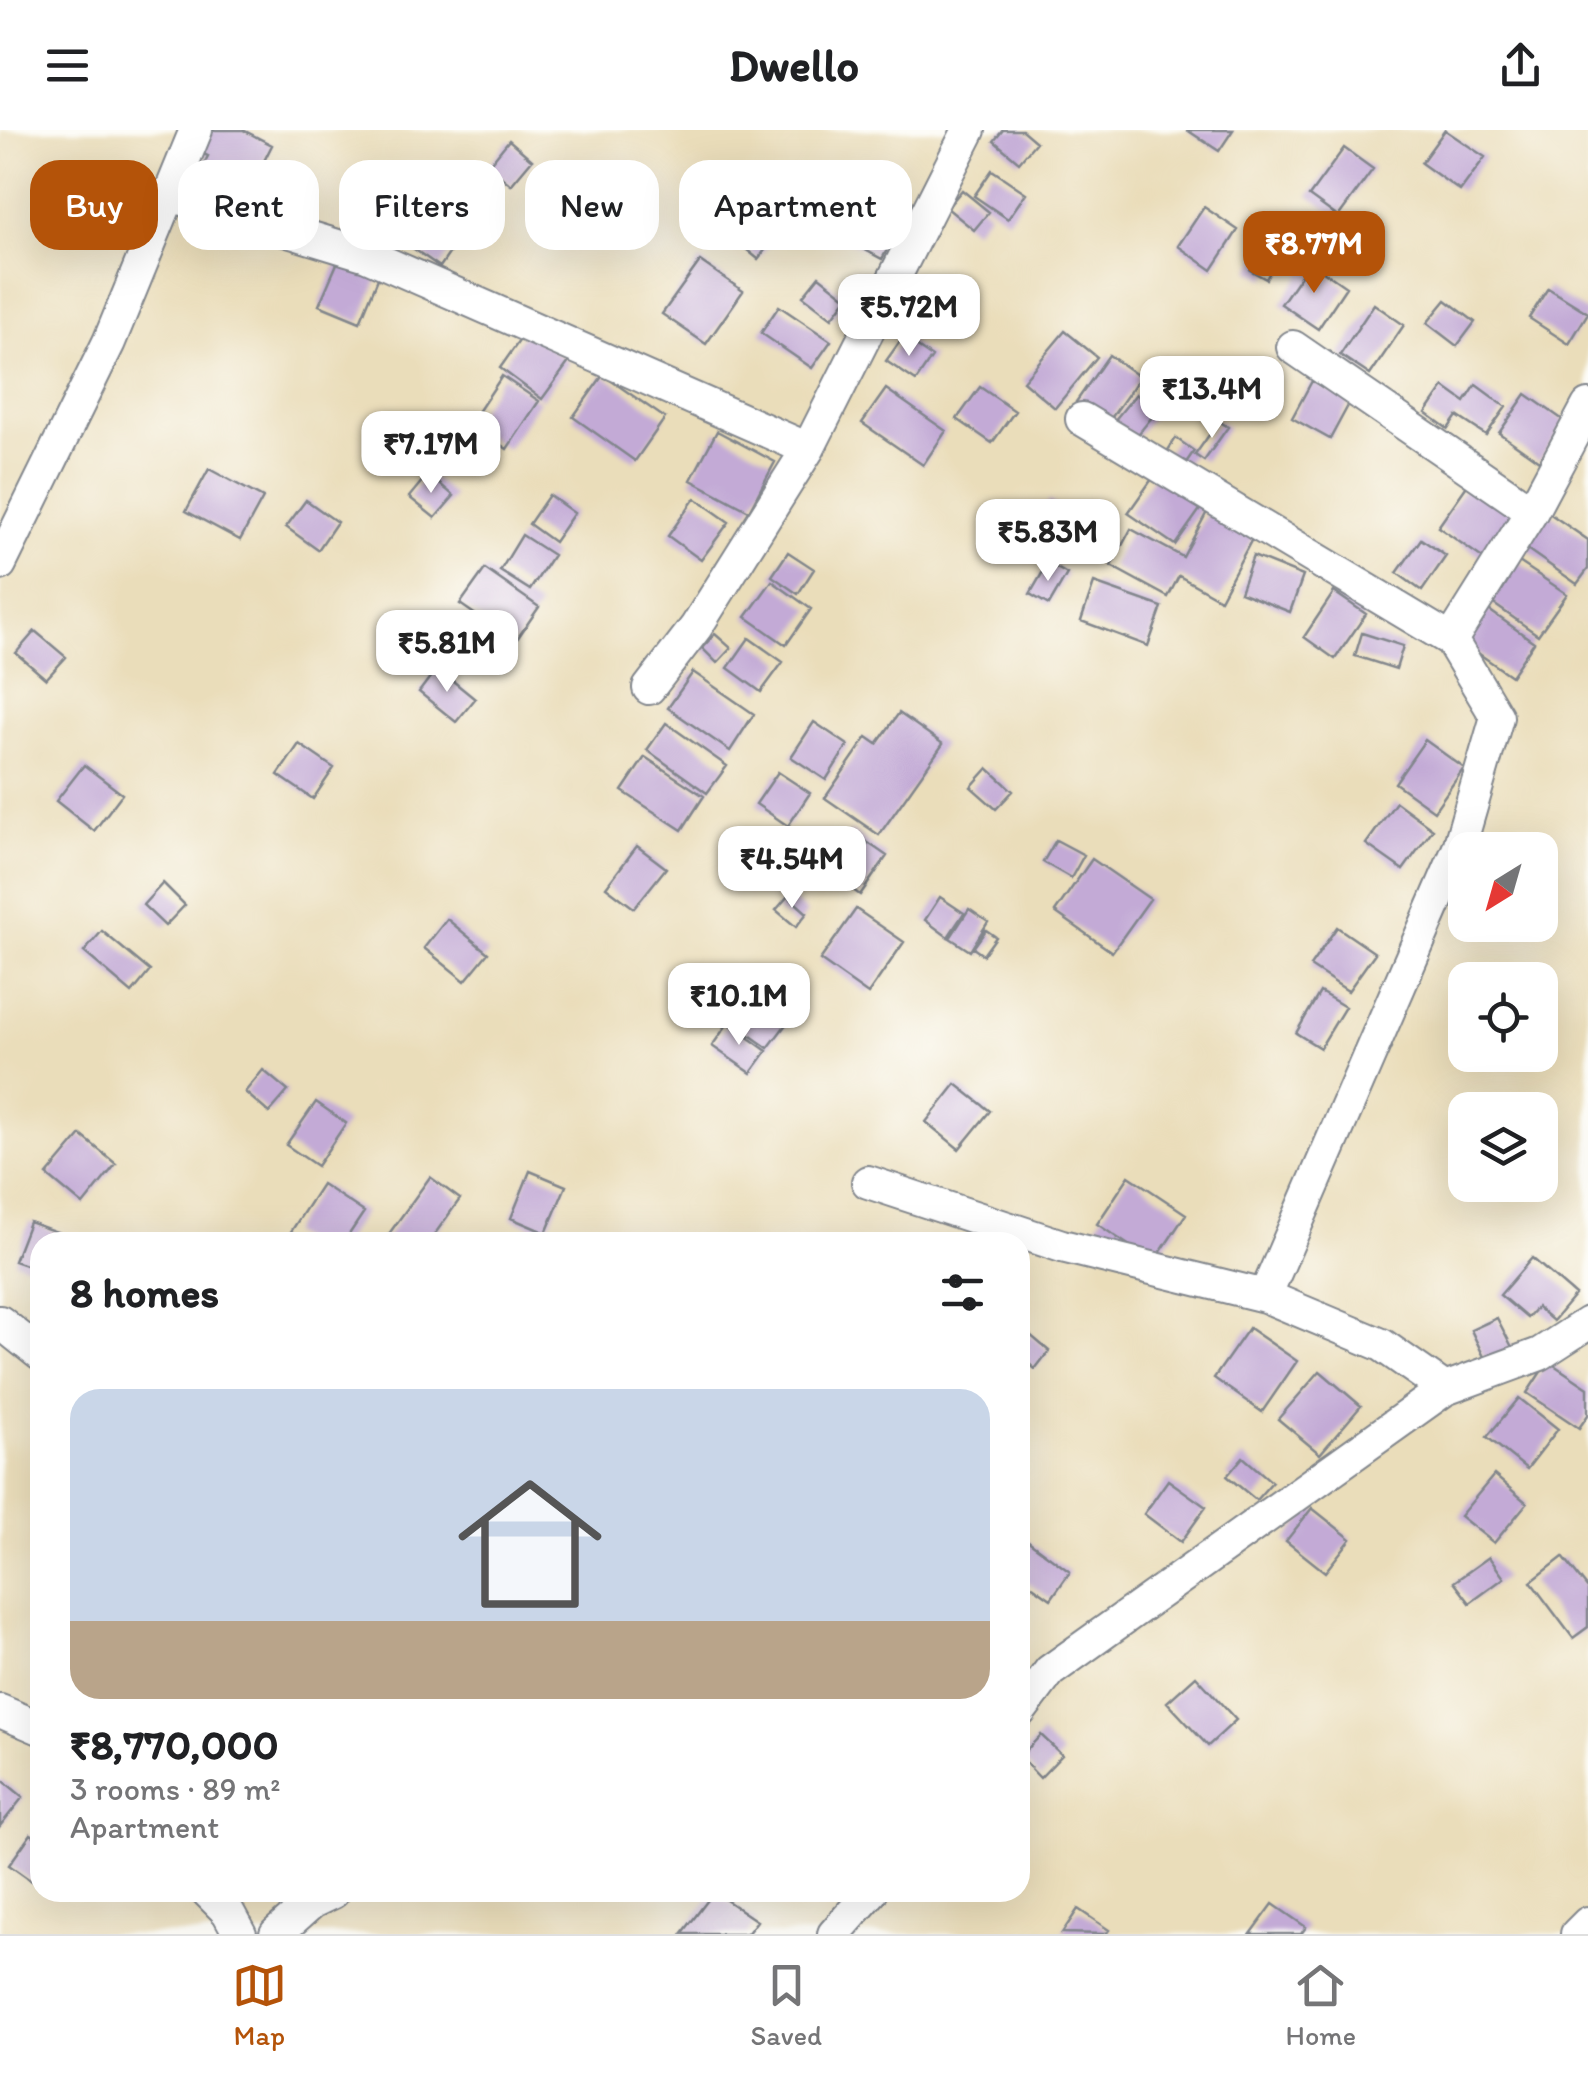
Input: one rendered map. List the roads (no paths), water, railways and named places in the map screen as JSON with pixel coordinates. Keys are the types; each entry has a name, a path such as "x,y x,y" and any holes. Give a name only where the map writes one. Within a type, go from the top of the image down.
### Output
{"street":[{"path":"0,564 109,342 196,130"},
{"path":"648,688 696,627 808,449 969,130"},
{"path":"167,194 367,256 808,449"},
{"path":"1292,347 1532,511"},
{"path":"1451,640 1532,511 1588,406"},
{"path":"1082,419 1451,640 1497,717 1459,848 1265,1296"},
{"path":"868,1182 1020,1232"},
{"path":"1030,1235 1265,1296 1382,1344 1445,1389"},
{"path":"0,1322 30,1346"},
{"path":"1030,1698 1050,1671 1445,1389 1540,1354 1588,1323"},
{"path":"0,1711 30,1724"},
{"path":"218,1902 240,1934"},
{"path":"276,1934 312,1902"},
{"path":"834,1934 862,1902"},
{"path":"1577,1934 1588,1922"}]}
